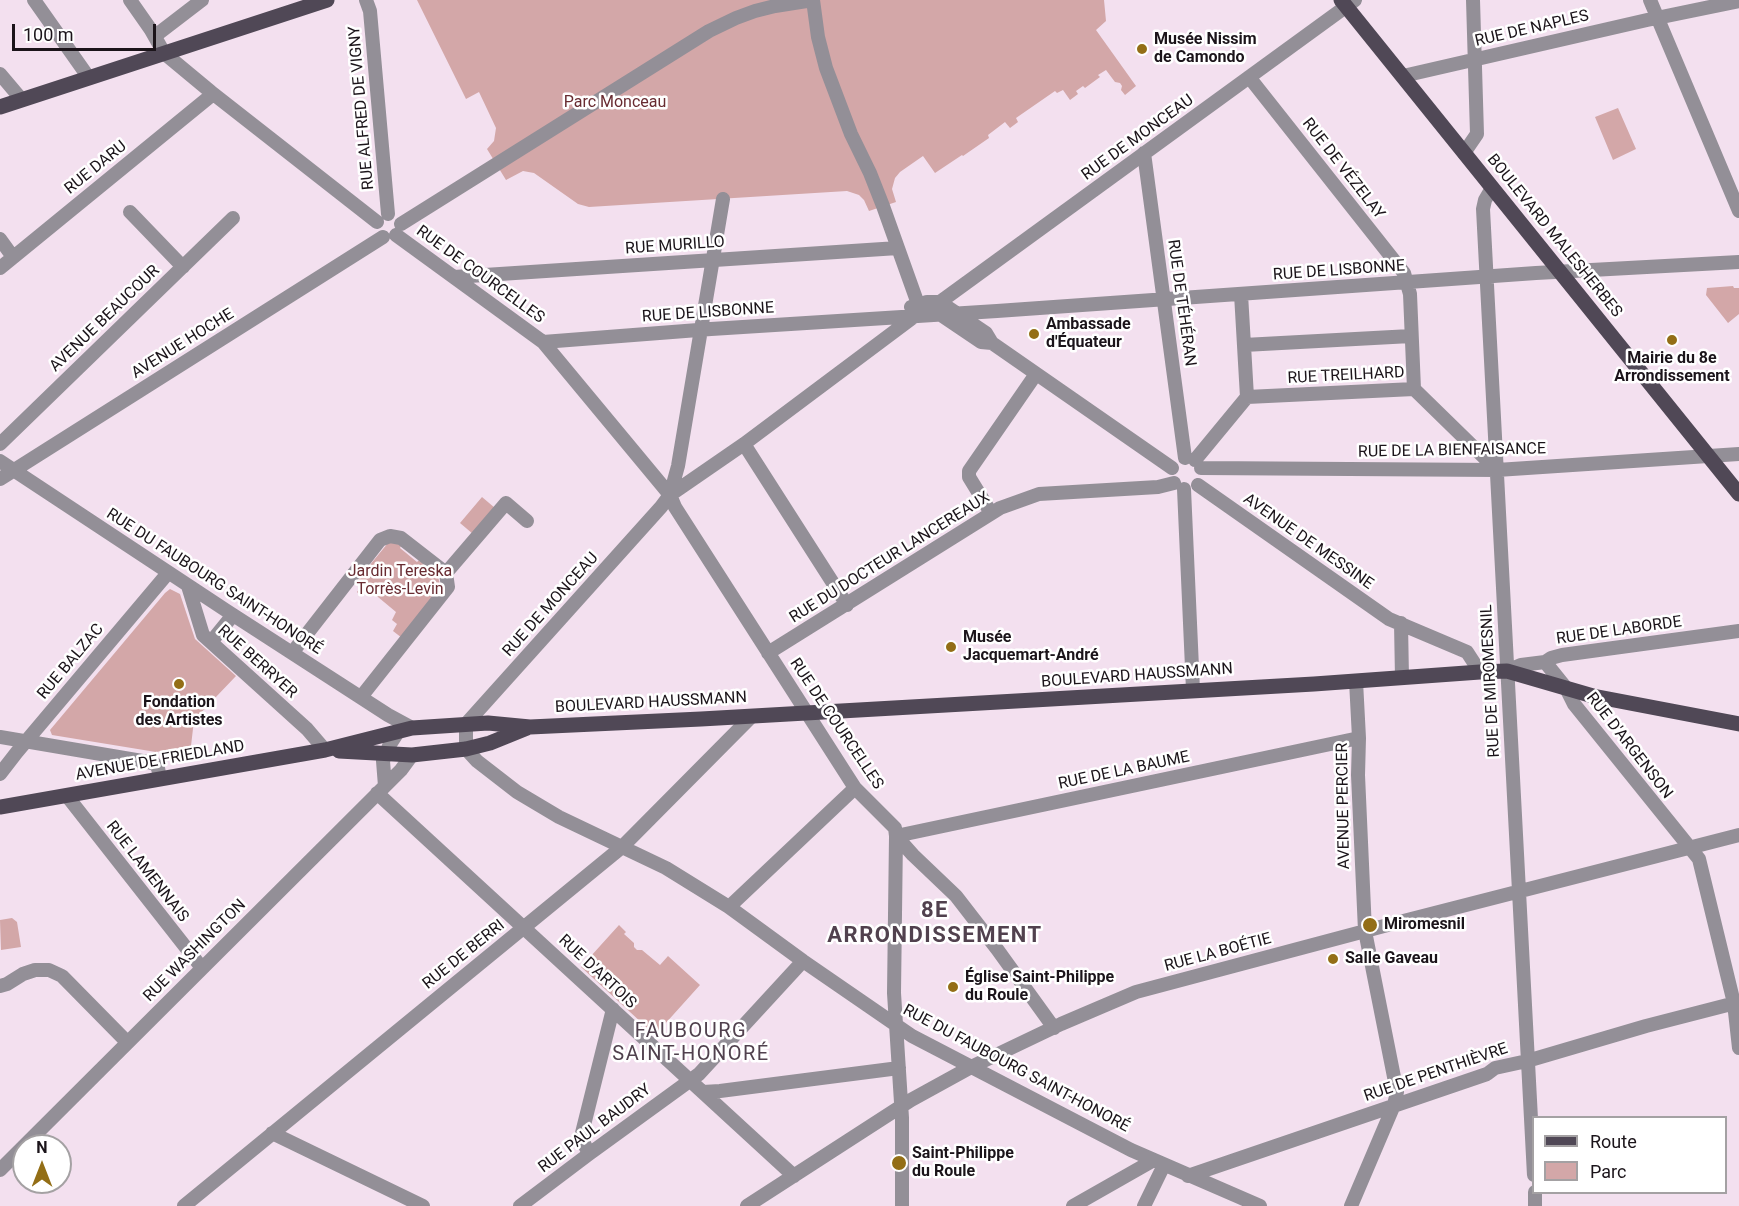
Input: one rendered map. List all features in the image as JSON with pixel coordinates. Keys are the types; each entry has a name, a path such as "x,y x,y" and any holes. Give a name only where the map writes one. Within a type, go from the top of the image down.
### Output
{"main road":[{"path":"0,107 327,0"},
{"name":"BOULEVARD MALESHERBES","path":"1348,2 1464,153 1739,494"},
{"name":"BOULEVARD HAUSSMANN","path":"405,730 466,724 493,723 530,727 752,716 1507,671 1593,696 1739,724"},
{"name":"BOULEVARD HAUSSMANN","path":"386,754 412,755 466,749 490,743 530,727"},
{"name":"AVENUE DE FRIEDLAND","path":"0,807 325,750 405,730"},
{"name":"AVENUE DE FRIEDLAND","path":"325,750 386,754"}],"street":[{"path":"34,0 89,78"},
{"path":"130,0 164,53 213,94 383,218 378,231 394,232"},
{"path":"155,36 202,0"},
{"name":"RUE ALFRED DE VIGNY","path":"366,0 370,11 383,218"},
{"path":"669,503 689,482 744,444 917,310 883,206 851,134 826,68 818,37 813,0"},
{"name":"AVENUE HOCHE","path":"0,479 710,31 755,11 813,0"},
{"path":"1464,153 1477,134 1473,0"},
{"path":"1650,0 1739,211"},
{"name":"RUE DE NAPLES","path":"1403,76 1475,58 1739,1"},
{"name":"RUE DE MONCEAU","path":"940,308 1348,2"},
{"path":"0,74 22,100"},
{"name":"RUE DE VÉZELAY","path":"1249,77 1404,273 1408,283"},
{"name":"RUE DARU","path":"0,268 213,94"},
{"name":"RUE DE TÉHÉRAN","path":"1144,153 1164,300 1194,462"},
{"name":"RUE DE MIROMESNIL","path":"1492,188 1482,209 1532,1156"},
{"path":"669,503 678,466 723,199"},
{"path":"130,212 183,267"},
{"name":"RUE DE COURCELLES","path":"383,218 397,217 394,232 543,342 658,481 669,503 855,788 895,828 896,836 913,855 956,896 1054,1028"},
{"name":"AVENUE BEAUCOUR","path":"0,444 233,218"},
{"path":"0,239 14,257"},
{"name":"RUE MURILLO","path":"454,278 898,248"},
{"name":"RUE DE LISBONNE","path":"957,314 1561,272 1739,262"},
{"path":"1408,283 1414,389"},
{"path":"1194,462 1247,397 1241,294"},
{"name":"RUE DE LISBONNE","path":"543,342 701,329 875,319 917,310 927,302 940,308"},
{"path":"940,308 957,314 986,333 992,343 1172,468"},
{"path":"940,308 981,342 992,343"},
{"path":"1244,345 1411,336"},
{"path":"991,513 969,477 969,471 1036,374"},
{"name":"RUE TREILHARD","path":"1247,397 1414,389 1497,470"},
{"path":"744,444 847,605"},
{"name":"RUE DE LA BIENFAISANCE","path":"1194,462 1497,470 1739,454"},
{"name":"RUE DU FAUBOURG SAINT-HONORÉ","path":"0,461 168,573 361,697 405,730"},
{"path":"1185,486 1171,476 1172,468 1176,461 1194,462"},
{"path":"1185,486 1202,478 1194,462"},
{"path":"1185,486 1193,690"},
{"name":"RUE DU DOCTEUR LANCEREAUX","path":"768,653 1000,508 1039,494 1185,486"},
{"name":"AVENUE DE MESSINE","path":"1185,486 1389,619 1467,652 1480,672"},
{"path":"446,573 506,503 527,521"},
{"name":"RUE DE MONCEAU","path":"466,724 669,503"},
{"path":"292,653 380,540 390,536 401,538 446,573 448,588 361,697"},
{"name":"RUE BALZAC","path":"0,774 168,573"},
{"name":"RUE BERRYER","path":"188,586 203,635 307,729 325,750"},
{"path":"211,642 233,615"},
{"path":"1401,623 1402,678"},
{"name":"RUE DE LABORDE","path":"1507,671 1521,665 1545,662 1562,655 1739,631"},
{"name":"RUE D'ARGENSON","path":"1545,662 1566,688 1574,704 1699,859 1736,1003 1739,1048"},
{"name":"AVENUE PERCIER","path":"1356,681 1365,931 1397,1092 1394,1105"},
{"name":"RUE DE BERRI","path":"184,1206 622,847 752,716"},
{"path":"466,724 466,749"},
{"path":"381,790 386,754 405,730"},
{"path":"0,737 148,762 155,764 158,768 160,779"},
{"name":"RUE DE LA BAUME","path":"896,836 1359,738"},
{"name":"RUE DU FAUBOURG SAINT-HONORÉ","path":"466,749 477,761 517,792 559,817 666,868 729,908 912,1036 1131,1150 1260,1206"},
{"name":"RUE WASHINGTON","path":"0,1170 381,790 412,755"},
{"path":"729,908 855,788"},
{"name":"RUE D'ARTOIS","path":"381,790 524,927 794,1176"},
{"name":"RUE LAMENNAIS","path":"67,796 202,968"},
{"name":"RUE LA BOÉTIE","path":"747,1206 901,1105 972,1067 1136,992 1739,835"},
{"path":"896,836 894,993 901,1105 902,1206"},
{"name":"RUE PAUL BAUDRY","path":"520,1206 699,1074 803,961"},
{"path":"0,986 35,970 49,970 62,976 127,1042"},
{"name":"RUE DE PENTHIÈVRE","path":"1188,1176 1487,1074 1495,1068 1736,1003"},
{"path":"589,1154 581,1137 613,1009"},
{"path":"703,1092 899,1068"},
{"path":"1351,1206 1394,1105"},
{"path":"272,1133 423,1206"},
{"path":"1072,1206 1159,1163"},
{"path":"1144,1206 1159,1163"}],"green space":[{"name":"Parc Monceau","path":"417,0 1104,0 1106,21 1096,30 1136,86 1125,95 1120,83 1115,82 1106,70 1085,88 1083,86 1076,91 1078,94 1070,100 1063,90 1057,93 1055,91 1016,118 1018,122 1010,128 1005,122 988,135 989,138 935,173 923,156 895,178 892,189 896,202 869,211 859,195 847,191 589,207 578,204 534,173 523,171 506,180 487,149 494,141 496,128 479,92 466,99"},
{"path":"1618,108 1636,149 1613,160 1595,117"},
{"path":"1733,286 1739,288 1739,314 1728,323 1706,295 1707,288"},
{"path":"482,497 495,508 473,534 460,523"},
{"name":"Jardin Tereska Torrès-Levin","path":"398,541 402,544 400,548 417,562 420,559 437,574 441,587 402,638 393,631 397,624 392,620 396,612 366,587 360,595 357,592 363,584 358,580 360,577 388,543"},
{"path":"170,589 180,594 195,639 236,676 194,720 191,746 156,752 52,735 50,730"},
{"path":"12,918 17,922 21,947 1,950 0,920"},
{"path":"619,925 637,950 642,950 660,965 668,956 700,985 655,1035 581,967"}],"place":[{"name":"Musée Nissim de Camondo","path":"1142,49"},
{"name":"Ambassade d'Équateur","path":"1034,334"},
{"name":"Mairie du 8e Arrondissement","path":"1672,340"},
{"name":"Musée Jacquemart-André","path":"951,647"},
{"name":"Fondation des Artistes","path":"179,684"},
{"name":"Miromesnil","path":"1370,925"},
{"name":"Salle Gaveau","path":"1333,959"},
{"name":"Église Saint-Philippe du Roule","path":"953,987"},
{"name":"Saint-Philippe du Roule","path":"899,1163"}],"district":[{"name":"8E ARRONDISSEMENT","path":"935,924"},
{"name":"FAUBOURG SAINT-HONORÉ","path":"691,1044"}]}
